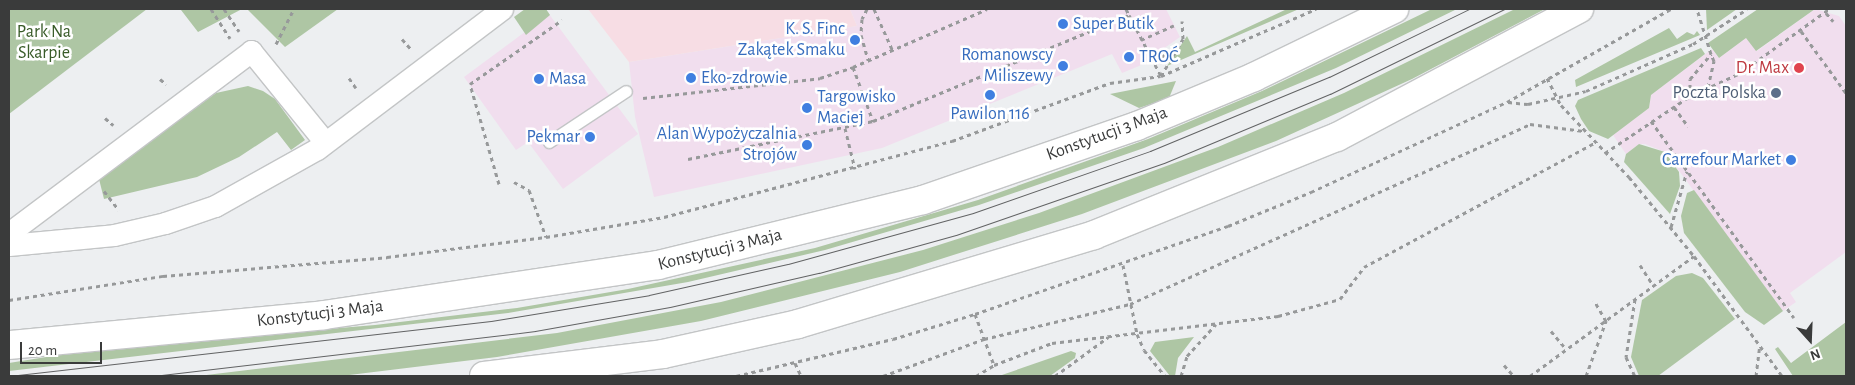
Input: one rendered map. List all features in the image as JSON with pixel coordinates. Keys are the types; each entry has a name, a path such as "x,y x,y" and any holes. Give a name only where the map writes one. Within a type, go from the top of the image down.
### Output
{"street":[{"path":"9,245 135,231 215,206 278,174 326,142 502,9"},
{"name":"Konstytucji 3 Maja","path":"9,344 324,315 658,266 923,200 1118,132 1254,77 1394,9"},
{"path":"484,376 663,354 798,324 1094,235 1336,137 1579,9"},
{"path":"9,234 251,51 326,142"}],"lane":[{"path":"549,142 630,95"}],"path":[{"path":"211,9 242,57"},
{"path":"265,67 294,9"},
{"path":"866,9 862,19 861,35 868,60"},
{"path":"874,9 892,49"},
{"path":"630,95 802,82 853,67 987,9"},
{"path":"1126,9 1161,76"},
{"path":"9,300 163,276 387,257 546,237 664,217 855,169 952,141 1110,83 1161,76 1316,9"},
{"path":"736,376 795,363 975,314 1123,264 1311,192 1507,102 1671,9"},
{"path":"1696,9 1704,38 1714,62 1708,87"},
{"path":"1507,102 1528,104 1558,99 1586,91 1704,38 1747,9"},
{"path":"1605,153 1690,96 1740,73 1801,31 1829,9"},
{"path":"1826,13 1833,22"},
{"path":"688,159 873,121 1129,15"},
{"path":"500,184 470,84 562,20"},
{"path":"1161,76 1182,39 1182,21"},
{"path":"1141,40 1174,26"},
{"path":"1801,31 1846,93"},
{"path":"402,39 414,51"},
{"path":"1154,60 1176,50"},
{"path":"1690,96 1690,79 1711,54"},
{"path":"853,67 873,121"},
{"path":"349,78 359,93"},
{"path":"1547,78 1558,99 1584,131 1671,227 1694,256 1782,376"},
{"path":"1674,107 1688,126"},
{"path":"1651,121 1794,318"},
{"path":"882,376 984,339 1130,304 1530,124 1584,131"},
{"path":"845,128 855,169"},
{"path":"976,376 994,365 1052,343 1278,316 1340,299 1364,267 1594,143"},
{"path":"1671,227 1687,171"},
{"path":"90,173 135,231"},
{"path":"514,182 529,190 546,237"},
{"path":"1530,376 1694,256"},
{"path":"1123,264 1137,334 1144,350 1165,376"},
{"path":"1640,266 1653,285"},
{"path":"1635,299 1626,357 1635,376"},
{"path":"1586,376 1595,357 1606,321 1594,300"},
{"path":"975,314 994,365"},
{"path":"1181,376 1187,356 1218,323"},
{"path":"1551,331 1566,349"},
{"path":"1055,376 1110,336"},
{"path":"1756,376 1760,344"},
{"path":"795,363 801,376"},
{"path":"1504,365 1514,376"}],"shaded area":[{"path":"588,9 850,9 857,26 629,62"},
{"name":"Targowisko Maciej","path":"850,9 1166,9 1180,37 1139,66 1122,73 1112,54 882,148 654,197 635,117 629,62 857,26"},
{"path":"1815,9 1839,16 1846,26 1846,252 1790,293 1796,302 1783,311 1665,152 1645,144 1639,144 1626,154 1613,135 1649,108 1651,95 1712,49 1719,58 1746,38 1757,51"},
{"path":"549,14 638,134 563,189 528,142 516,150 464,77"}],"green space":[{"name":"Park Na Skarpie","path":"9,9 147,9 9,114"},
{"path":"175,9 242,9 198,32 181,10"},
{"path":"247,9 338,9 285,47"},
{"path":"525,9 546,9 550,15 526,35 514,17"},
{"path":"1287,9 1299,9 1167,66 1187,36 1195,52"},
{"path":"1432,9 1457,9 1336,68 1144,148 979,205 825,250 688,282 508,313 9,371 9,363 102,348 375,325 517,308 628,289 815,248 978,200 1148,139 1262,91"},
{"path":"1515,9 1545,9 1412,79 1276,141 1082,214 900,272 701,321 497,357 341,376 198,376 557,333 721,302 923,250 1039,213 1218,147 1344,93"},
{"path":"1706,9 1737,9 1707,30"},
{"path":"1758,9 1815,9 1756,51 1746,38 1719,58 1708,43"},
{"path":"1669,28 1677,39 1687,32 1694,35 1697,31 1700,35 1576,87 1575,80"},
{"path":"1701,48 1705,54 1651,95 1649,108 1608,139 1589,131 1581,119 1575,106 1578,100"},
{"path":"1176,81 1169,98 1139,108 1110,94"},
{"path":"248,86 263,91 275,99 305,140 291,150 277,132 239,157 197,177 104,199 99,179 216,93"},
{"path":"1639,144 1665,152 1679,172 1680,186 1670,214 1624,162 1626,154"},
{"path":"1694,190 1783,311 1764,325 1745,312 1684,233 1681,216 1687,193"},
{"path":"1692,273 1703,278 1735,319 1658,376 1639,376 1631,357 1642,300 1676,276"},
{"path":"1846,322 1846,376 1793,376 1775,349 1778,347 1791,363"},
{"path":"1194,337 1178,358 1175,376 1170,376 1150,351 1155,342"},
{"path":"1071,351 1076,353 1075,358 1050,376 999,376"}],"tram line":[{"path":"9,376 491,321 649,295 788,264 973,213 1150,151 1329,77 1469,9"},
{"path":"153,376 535,331 670,307 819,273 956,235 1164,163 1330,94 1504,9"}],"place":[{"name":"Super Butik","path":"1063,24"},
{"name":"K. S. Finc Zakątek Smaku","path":"855,40"},
{"name":"TROĆ","path":"1129,57"},
{"name":"Romanowscy Miliszewy","path":"1063,66"},
{"name":"Dr. Max","path":"1799,68"},
{"name":"Eko-zdrowie","path":"691,78"},
{"name":"Masa","path":"539,79"},
{"name":"Poczta Polska","path":"1776,93"},
{"name":"Pawilon 116","path":"990,95"},
{"name":"Targowisko Maciej","path":"807,108"},
{"name":"Pekmar","path":"590,137"},
{"name":"Alan Wypożyczalnia Strojów","path":"807,145"},
{"name":"Carrefour Market","path":"1791,160"}]}
